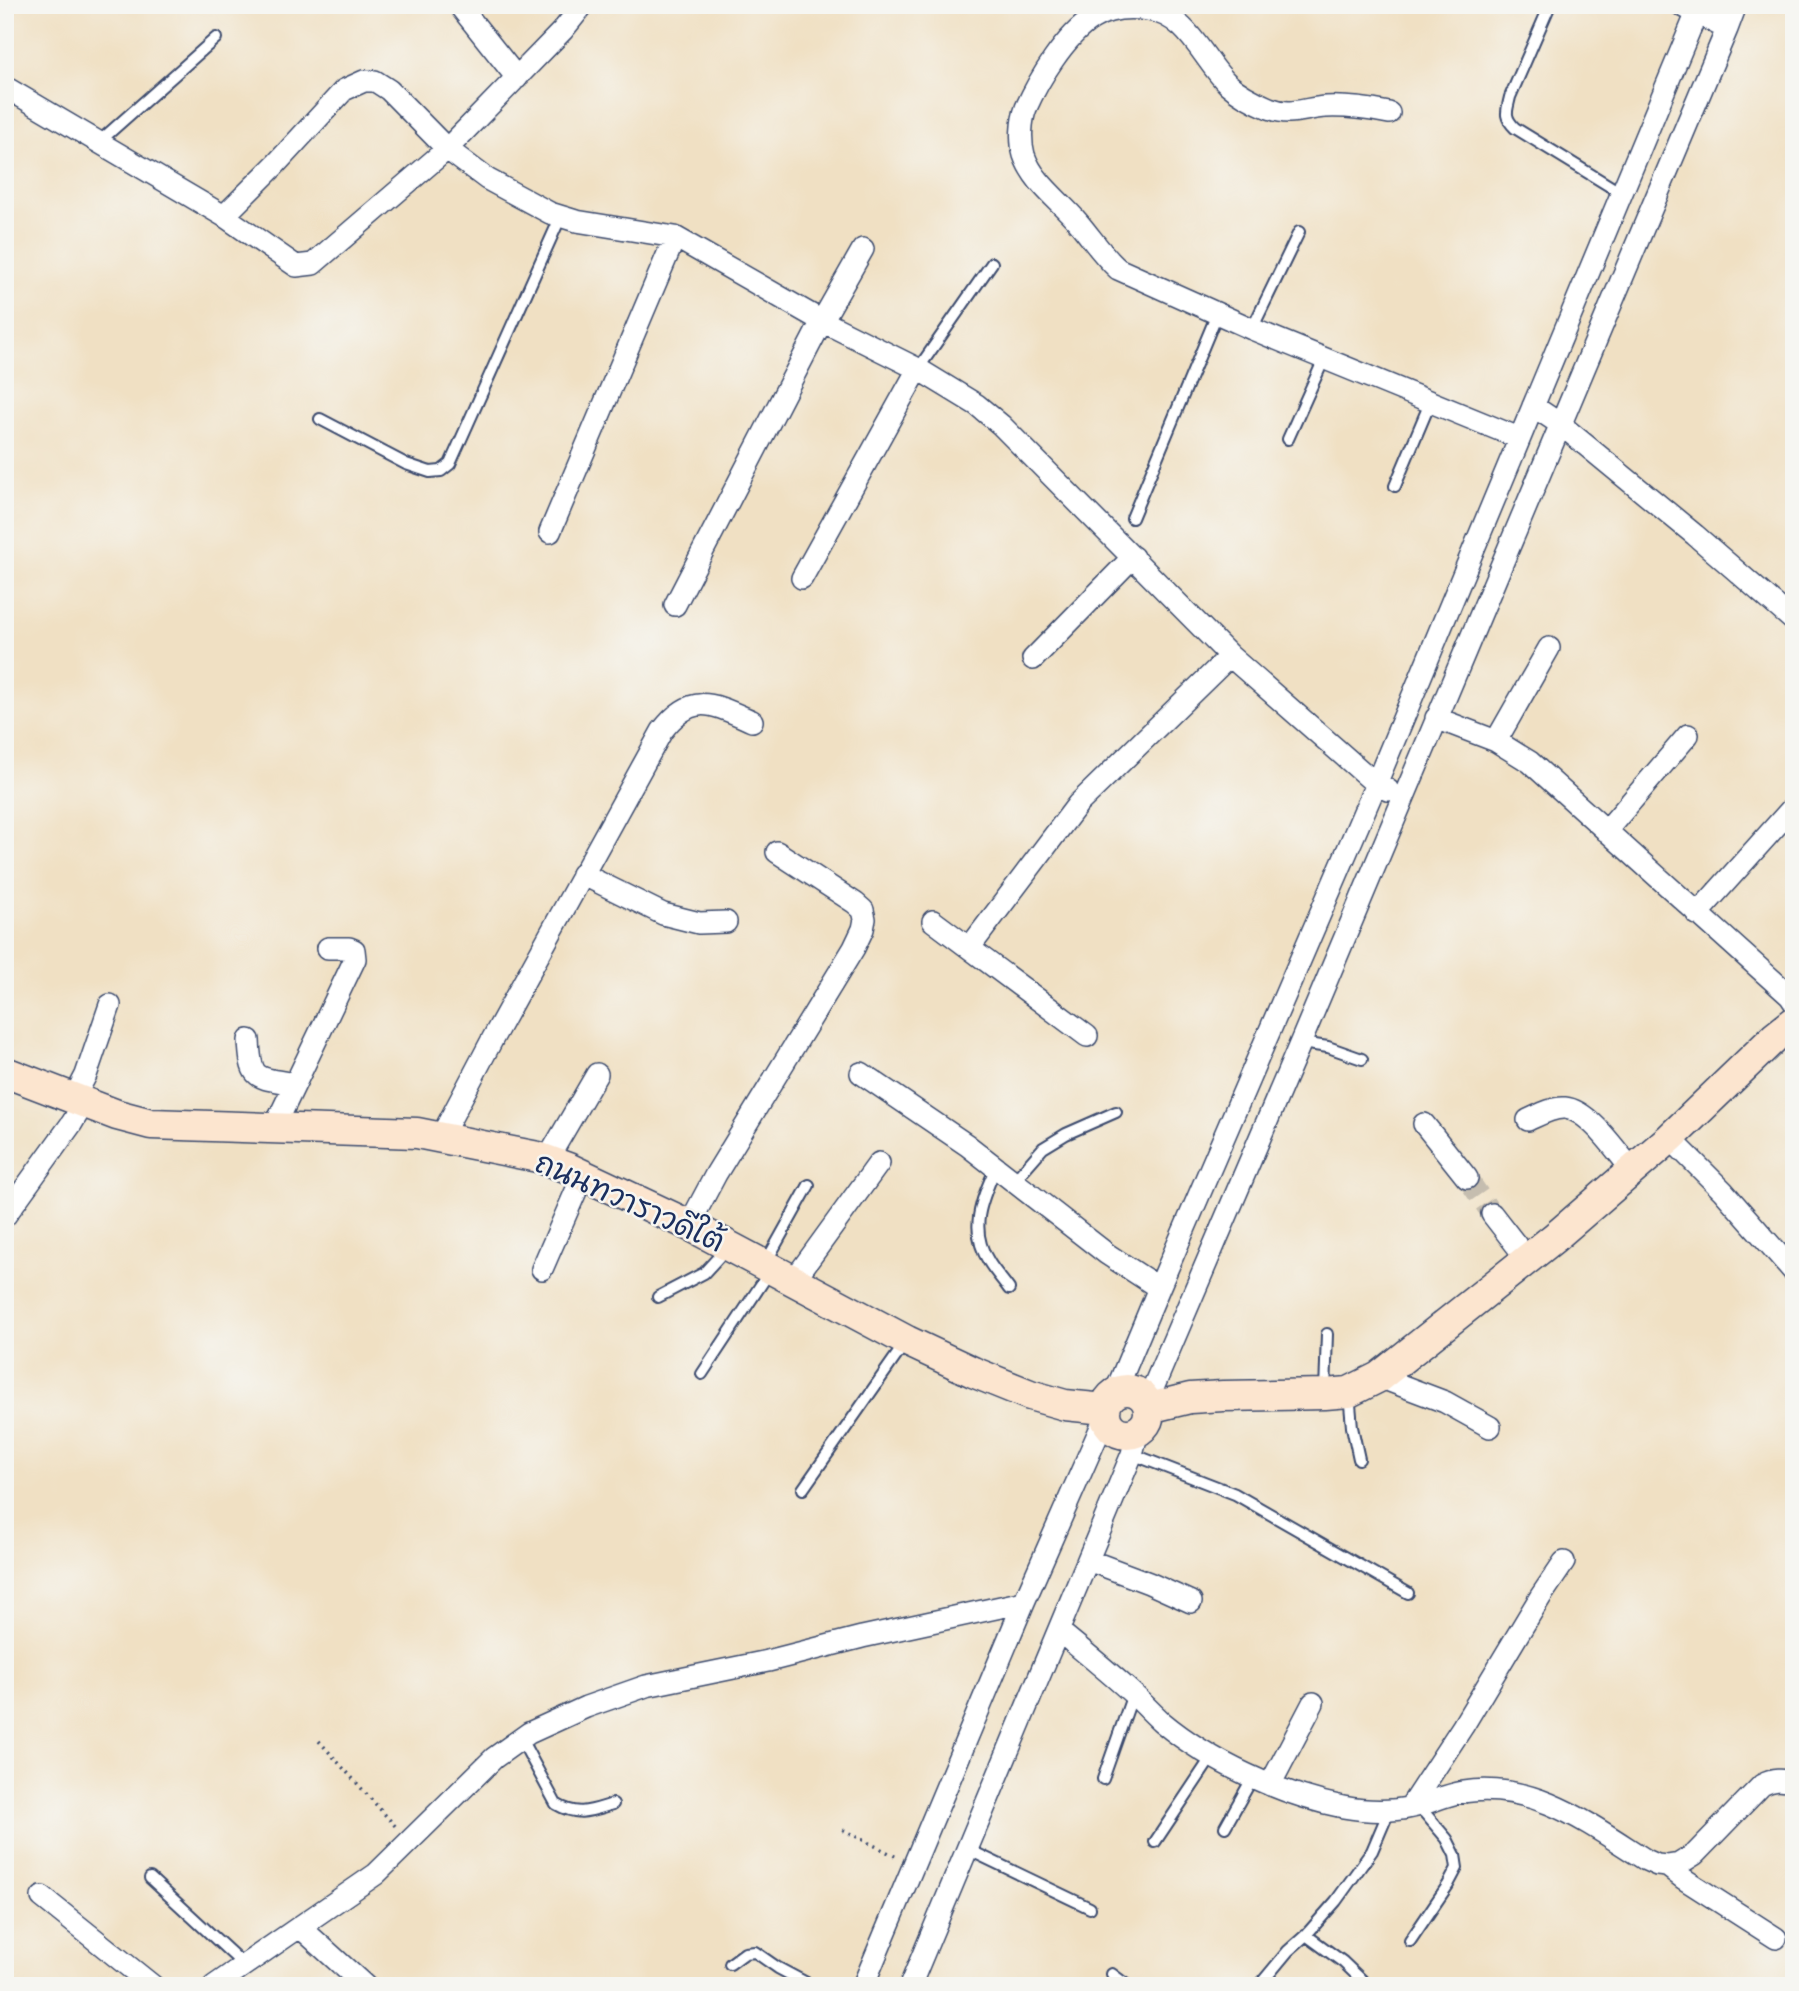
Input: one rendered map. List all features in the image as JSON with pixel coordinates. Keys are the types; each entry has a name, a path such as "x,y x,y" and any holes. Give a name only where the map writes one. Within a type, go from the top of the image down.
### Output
{"street":[{"path":"459,5 517,78"},
{"path":"5,87 224,216 296,267 313,264 447,149 563,30 583,5"},
{"path":"910,1986 1402,798 1736,5"},
{"path":"1389,113 1356,106 1323,107 1287,114 1269,108 1241,94 1228,83 1194,38 1173,20 1152,10 1133,8 1115,10 1092,19 1071,37 1046,71 1025,110 1021,133 1024,154 1033,175 1118,269 1252,329 1519,438"},
{"path":"863,1986 1158,1288 1376,784 1621,193 1693,8 1727,29"},
{"path":"224,216 344,90 364,81 375,81 389,90 447,149 487,179 550,213 675,237 822,321 918,369 977,405 1230,656 1376,784 1402,798"},
{"path":"550,532 675,237"},
{"path":"675,605 822,321 863,249"},
{"path":"802,578 918,369"},
{"path":"1532,406 1560,424 1794,621"},
{"path":"1033,659 1133,557"},
{"path":"1496,741 1549,648"},
{"path":"970,947 1078,804 1230,656"},
{"path":"441,1138 662,731 672,718 698,704 713,706 752,721"},
{"path":"1108,1406 1110,1427 1119,1433 1128,1434 1141,1424 1190,1398 1337,1393 1379,1377 1527,1259 1670,1138 1775,1037 1793,1003 1530,762 1496,741 1436,718"},
{"path":"1606,831 1688,735"},
{"path":"1698,915 1794,806"},
{"path":"689,1225 716,1174 818,1009 863,929 863,910 777,852"},
{"path":"582,874 663,914 699,923 726,922"},
{"path":"933,921 1087,1036"},
{"path":"274,1128 355,960 354,950 328,948"},
{"path":"5,1216 72,1123 110,1005"},
{"path":"248,1040 250,1064 254,1072 263,1078 295,1084"},
{"name":"ถนนทวาราวดีใต้","path":"5,1072 117,1115 151,1124 417,1133 538,1157 689,1225 907,1341 973,1372 1030,1395 1065,1405 1108,1406"},
{"path":"861,1073 968,1145 1107,1254 1158,1288"},
{"path":"547,1160 597,1074"},
{"path":"1528,1120 1564,1108 1575,1111 1588,1119 1632,1170"},
{"path":"1424,1124 1467,1178"},
{"path":"1670,1138 1723,1191 1794,1272"},
{"path":"777,1271 879,1163"},
{"path":"542,1269 583,1175"},
{"path":"1492,1214 1527,1259"},
{"path":"1379,1377 1445,1402 1490,1427"},
{"path":"1108,1406 1124,1390 1141,1395 1141,1424"},
{"path":"1088,1560 1191,1602"},
{"path":"1406,1807 1463,1726 1564,1562"},
{"path":"214,1986 376,1874 494,1758 529,1733 586,1707 646,1686 1024,1602"},
{"path":"1059,1631 1163,1722 1213,1755 1261,1781 1295,1794 1344,1807 1406,1807 1462,1792 1491,1790 1528,1795 1561,1807 1646,1860 1667,1866 1776,1938"},
{"path":"1261,1781 1313,1703"},
{"path":"1667,1866 1679,1864 1695,1854 1762,1784 1773,1780 1794,1783"},
{"path":"41,1897 153,1986"},
{"path":"300,1927 365,1986"}],"lane":[{"path":"1550,5 1510,97 1507,121 1621,193"},
{"path":"100,141 216,38"},
{"path":"320,419 406,464 430,472 441,471 450,464 561,216"},
{"path":"1252,329 1299,232"},
{"path":"918,369 992,263"},
{"path":"1132,517 1217,314"},
{"path":"1288,439 1324,359"},
{"path":"1395,486 1430,403"},
{"path":"1301,1043 1328,1047 1362,1059"},
{"path":"1014,1181 1044,1148 1066,1133 1116,1112"},
{"path":"996,1167 984,1193 978,1218 979,1238 988,1261 1009,1289"},
{"path":"702,1374 777,1271 809,1185"},
{"path":"658,1297 704,1273 729,1246"},
{"path":"1327,1334 1337,1393 1352,1427 1359,1459"},
{"path":"803,1489 907,1341"},
{"path":"1141,1424 1235,1494 1408,1593"},
{"path":"1103,1779 1133,1694"},
{"path":"521,1739 556,1804 579,1813 613,1804"},
{"path":"1155,1842 1213,1755"},
{"path":"1224,1827 1261,1781"},
{"path":"1259,1986 1336,1901 1406,1807 1447,1839 1455,1854 1457,1868 1410,1941"},
{"path":"967,1849 1090,1908"},
{"path":"150,1878 243,1964"},
{"path":"1306,1935 1343,1962 1366,1984"},
{"path":"730,1964 745,1953 755,1952 812,1986"},
{"path":"1112,1974 1128,1986"}],"path":[{"path":"319,1741 409,1842"},
{"path":"843,1830 914,1866"}],"tunnel":[{"path":"1467,1178 1492,1214"}]}
